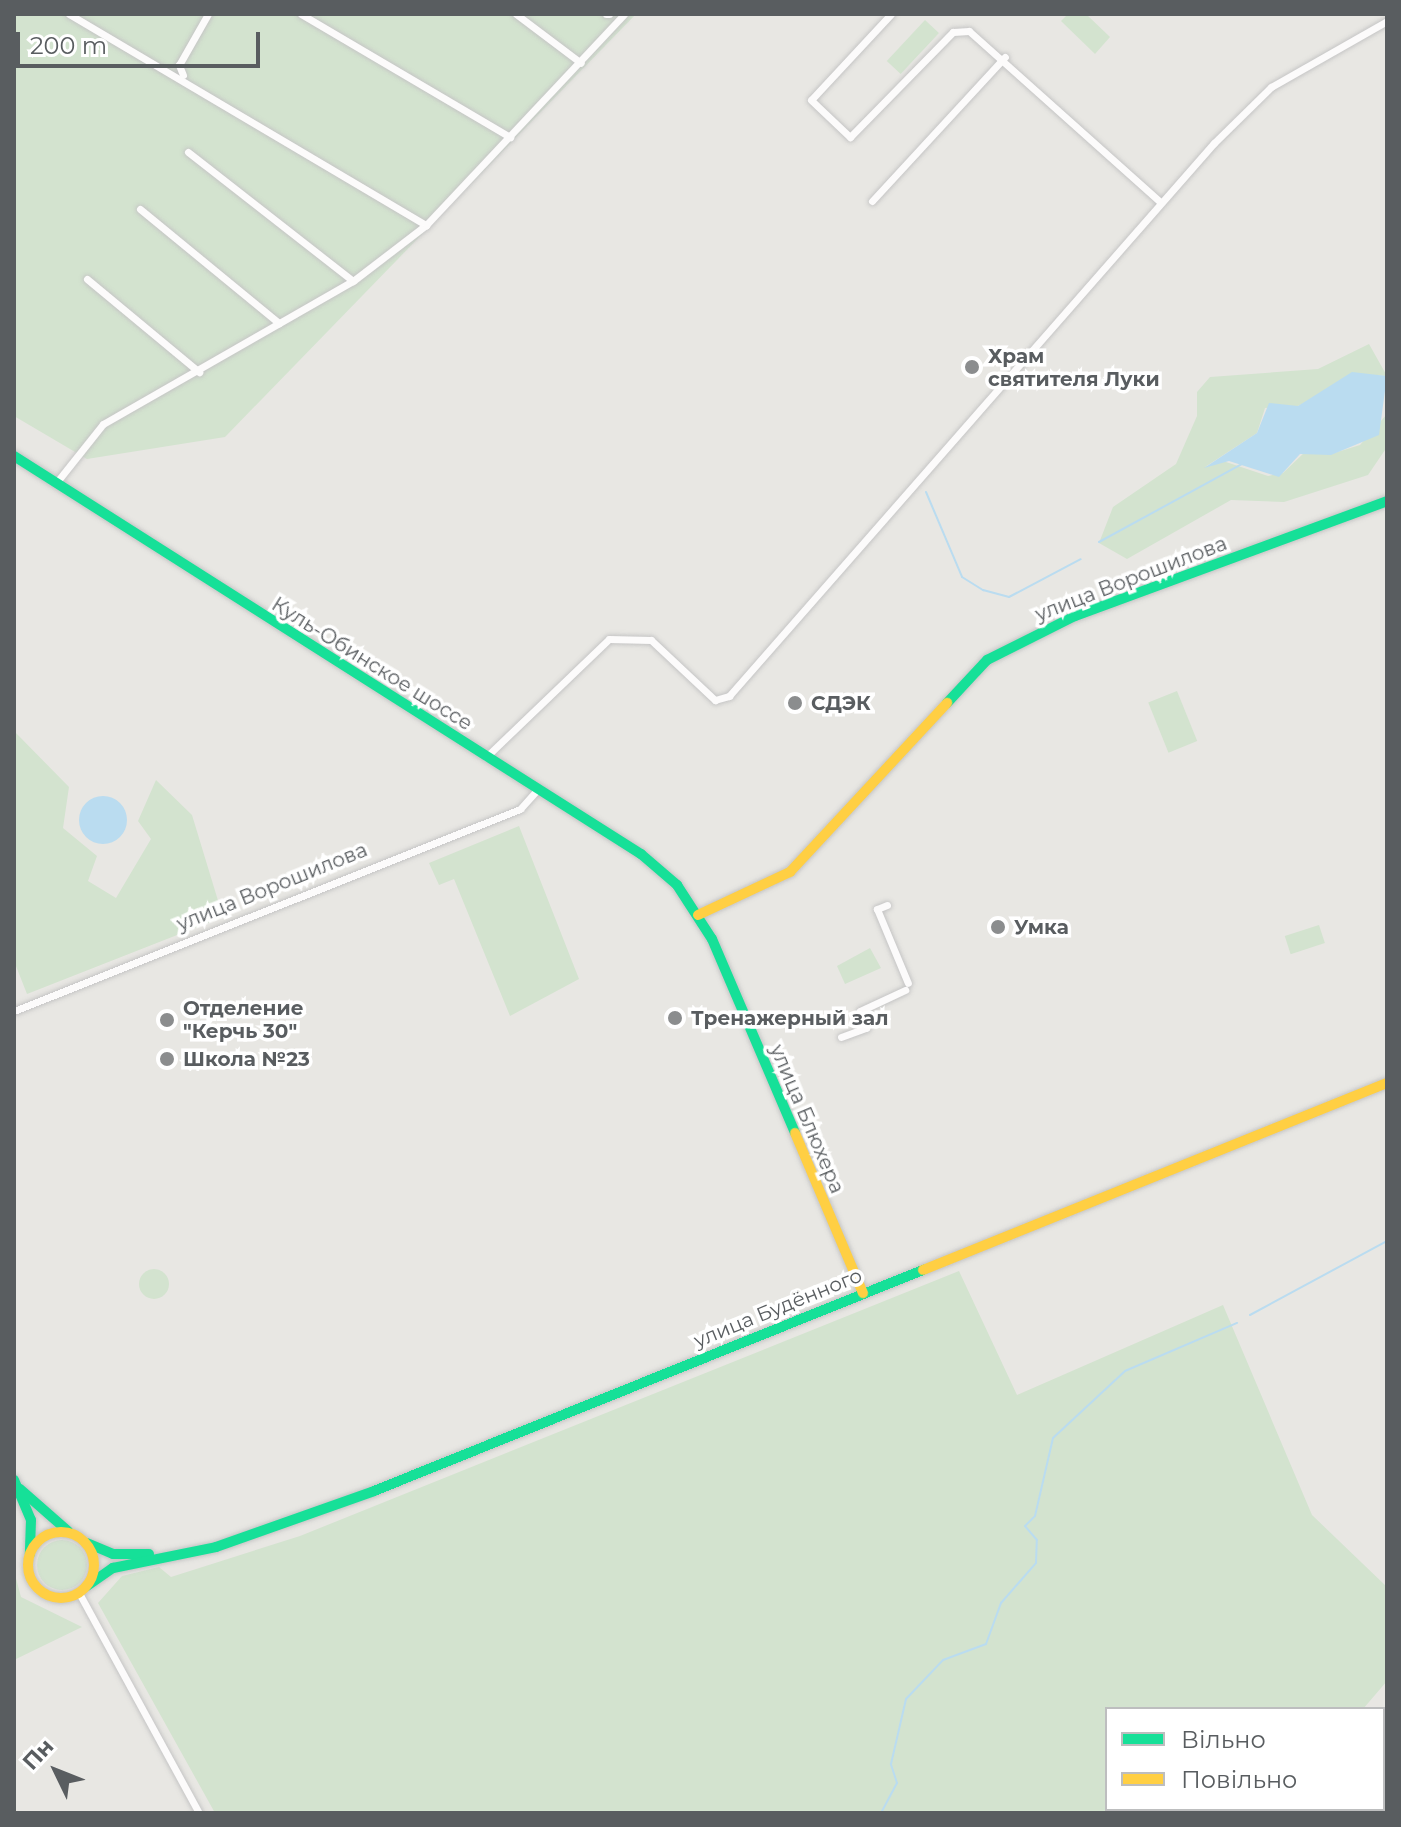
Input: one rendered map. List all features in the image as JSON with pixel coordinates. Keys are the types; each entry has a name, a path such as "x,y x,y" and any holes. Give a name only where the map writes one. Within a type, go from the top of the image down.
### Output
{"main road":[{"name":"Куль-Обинское шоссе","path":"14,456 641,854 698,915"},
{"name":"улица Ворошилова","path":"698,915 790,872 987,660 1075,616 1387,501"},
{"name":"улица Блюхера","path":"698,915 863,1293"},
{"name":"улица Будённого","path":"179,1554 374,1491 1387,1083"},
{"path":"16,1484 73,1535 113,1554 179,1554"},
{"path":"16,1484 31,1520 30,1556 42,1591 83,1589 113,1568 179,1554"},
{"path":"30,1556 47,1535 73,1535"},
{"path":"83,1589 95,1565 86,1542"}],"street":[{"path":"69,14 183,75 426,225"},
{"path":"183,75 179,65 208,14"},
{"path":"301,14 510,137"},
{"path":"516,14 581,63"},
{"path":"56,483 103,424 199,372 353,281 426,225 624,14"},
{"path":"891,14 811,100 850,137 953,32 976,32 1160,202"},
{"path":"486,757 609,639 651,640 711,697 729,696 1214,143 1271,87 1387,21"},
{"path":"872,201 1005,57"},
{"path":"188,152 353,281"},
{"path":"140,209 279,323"},
{"path":"87,279 199,372"},
{"name":"улица Ворошилова","path":"14,1011 520,809 537,790"},
{"path":"841,1037 866,1028 860,1011 907,987 877,909 887,905"},
{"path":"83,1589 199,1813"}],"green space":[{"path":"14,14 636,14 225,437 87,459 14,416"},
{"path":"1068,14 1086,14 1110,37 1095,54 1061,21"},
{"path":"925,20 939,33 901,74 887,61"},
{"path":"1369,344 1387,376 1358,374 1298,406 1265,408 1257,433 1205,467 1223,461 1268,476 1283,473 1305,452 1331,454 1360,445 1387,414 1387,447 1368,475 1284,502 1231,500 1127,559 1099,543 1113,507 1176,464 1197,416 1197,392 1210,377 1318,369"},
{"path":"1177,691 1197,741 1168,753 1148,703"},
{"path":"15,732 69,787 63,828 97,856 88,881 116,898 151,839 138,821 156,780 192,815 223,917 27,994 14,961"},
{"path":"519,826 579,979 510,1016 454,879 439,885 429,863"},
{"path":"1319,925 1325,943 1291,954 1285,936"},
{"path":"870,948 881,968 845,984 837,966"},
{"path":"154,1269 160,1270 168,1278 168,1290 160,1298 154,1299 148,1298 140,1290 139,1284 140,1278 148,1270"},
{"path":"959,1271 1017,1395 1223,1305 1312,1515 1387,1587 1387,1681 1365,1707 1105,1707 1105,1811 1277,1813 215,1813 98,1603 122,1576 159,1567 171,1577 300,1536"},
{"path":"62,1540 79,1548 87,1565 79,1582 62,1590 45,1582 37,1565 45,1548"},
{"path":"14,1571 21,1597 82,1627 14,1660"}],"water":[{"path":"1352,372 1387,376 1379,435 1331,455 1300,454 1279,477 1229,461 1204,468 1257,433 1269,403 1298,406"},
{"path":"103,796 112,797 120,803 126,811 126,829 120,837 112,843 103,844 94,843 86,837 80,829 79,820 80,811 86,803 94,797"}],"waterway":[{"path":"1099,542 1242,464"},
{"path":"926,492 962,577 983,590 1009,597 1081,559"},
{"path":"1250,1315 1387,1241"},
{"path":"881,1813 897,1783 891,1764 906,1699 943,1660 986,1644 1001,1603 1036,1563 1037,1540 1025,1526 1035,1516 1053,1438 1125,1371 1237,1323"}],"traffic: fast":[{"path":"14,456 641,854 677,885 712,939 795,1133"},
{"path":"947,703 987,660 1075,616 1387,501"},
{"path":"87,1586 113,1568 216,1547 374,1491 923,1270"},
{"path":"14,1480 31,1520 30,1554"},
{"path":"20,1489 68,1531"},
{"path":"87,1543 113,1554 149,1554"}],"traffic: slow":[{"path":"698,915 790,872 947,703"},
{"path":"923,1270 1387,1083"},
{"path":"795,1133 863,1293"},
{"path":"61,1532 84,1542 94,1565 84,1588 61,1598 38,1588 28,1565 38,1542 61,1532"}],"place":[{"name":"Храм святителя Луки","path":"972,367"},
{"name":"СДЭК","path":"795,703"},
{"name":"Умка","path":"998,927"},
{"name":"Тренажерный зал","path":"675,1018"},
{"name":"Отделение \"Керчь 30\"","path":"167,1020"},
{"name":"Школа №23","path":"167,1059"}]}
